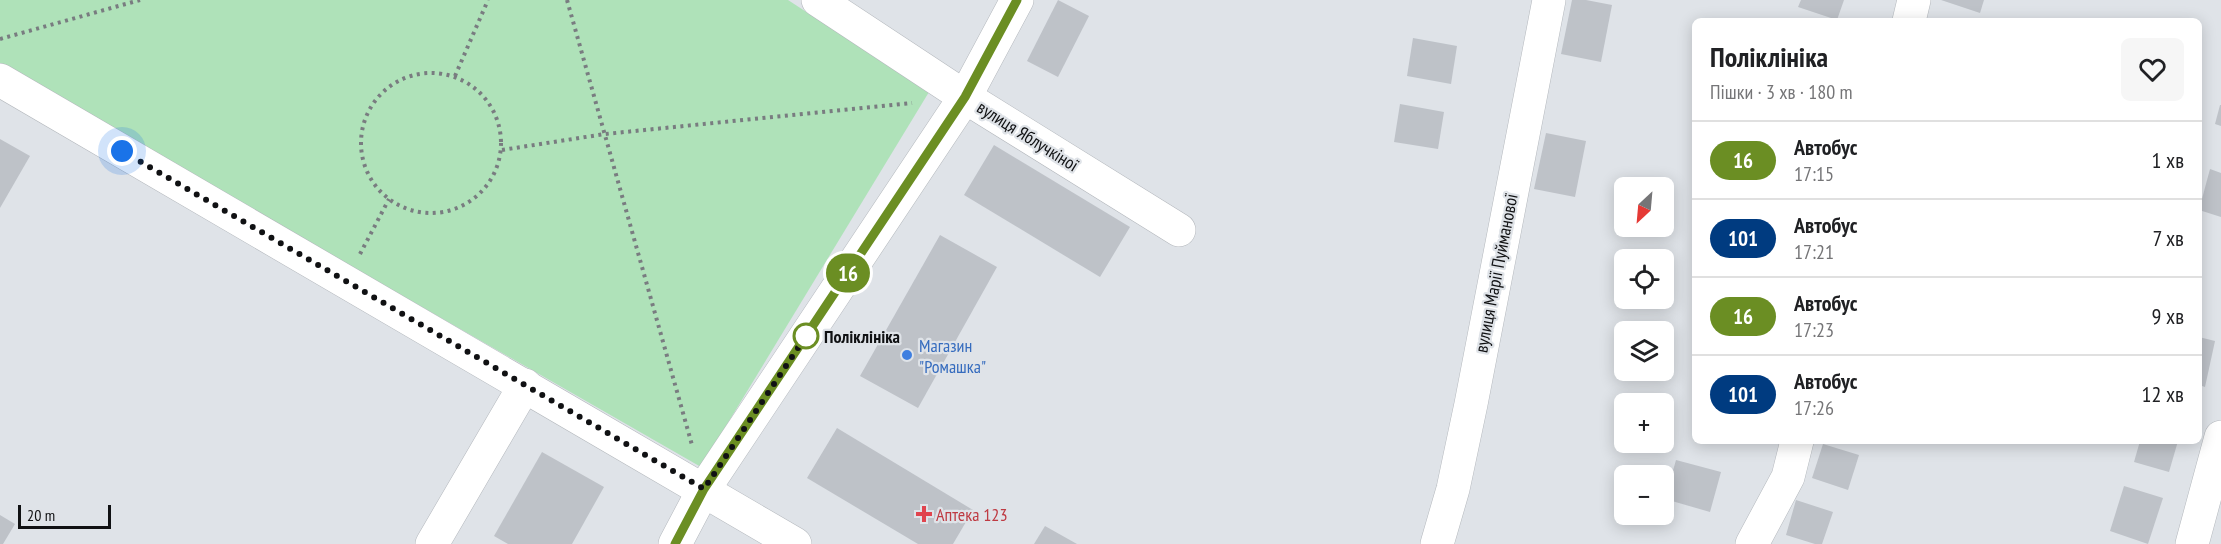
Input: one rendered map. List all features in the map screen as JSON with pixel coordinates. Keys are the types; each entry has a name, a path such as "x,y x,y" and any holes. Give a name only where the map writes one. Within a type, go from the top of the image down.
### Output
{"street":[{"name":"вулиця Яблучкіної","path":"818,0 965,97 1179,230"},
{"path":"675,544 704,489 965,97 1017,0"},
{"name":"вулиця Марії Пуйманової","path":"1437,544 1453,489 1471,404 1549,0"},
{"path":"1910,18 1914,0"},
{"path":"0,80 795,544"},
{"path":"432,544 525,385"},
{"path":"2192,544 2221,437"},
{"path":"1752,544 1788,477 1796,444"}],"path":[{"path":"0,39 140,0"},
{"path":"455,76 488,0"},
{"path":"567,0 704,489"},
{"path":"423,72 455,76 480,92 498,117 502,150 492,180 476,197 456,209 440,213 415,212 389,199 369,176 361,153 363,121 380,94 399,79 423,72"},
{"path":"502,150 605,134 965,97"},
{"path":"346,281 389,199"}],"green space":[{"path":"0,0 788,0 929,92 701,467 0,65"}],"building":[{"path":"1058,0 1089,16 1058,77 1027,61"},
{"path":"1572,0 1612,5 1601,62 1561,54"},
{"path":"1801,0 1844,0 1838,18 1798,7"},
{"path":"1941,0 1984,0 1980,13"},
{"path":"1413,38 1457,46 1451,84 1407,76"},
{"path":"1400,104 1444,112 1438,149 1394,142"},
{"path":"2221,105 2221,126 2215,124"},
{"path":"1546,133 1586,141 1575,197 1534,189"},
{"path":"0,139 30,156 0,208"},
{"path":"994,145 1130,227 1100,277 964,195"},
{"path":"2210,169 2221,173 2221,217 2202,211 2202,199"},
{"path":"940,235 997,267 918,408 860,376"},
{"path":"2202,338 2215,341 2205,387 2202,386"},
{"path":"837,428 973,510 953,544 918,544 807,478"},
{"path":"1823,444 1859,455 1848,490 1812,478"},
{"path":"2139,444 2177,444 2169,472 2134,462"},
{"path":"542,452 604,487 572,544 508,544 494,536"},
{"path":"1676,460 1721,472 1710,512 1674,502"},
{"path":"2124,486 2163,498 2148,544 2110,531"},
{"path":"1796,500 1833,512 1822,544 1786,535"},
{"path":"0,515 15,524 3,544 0,544"},
{"path":"1045,526 1077,544 1034,544"}],"bus line":[{"name":"16","path":"675,544 704,489 965,97 1017,0"}],"place":[{"name":"Поліклініка","path":"806,336"},
{"name":"Магазин \"Ромашка\"","path":"907,355"},
{"name":"Аптека 123","path":"924,514"}],"route":[{"path":"122,151 704,489 806,336"}]}
